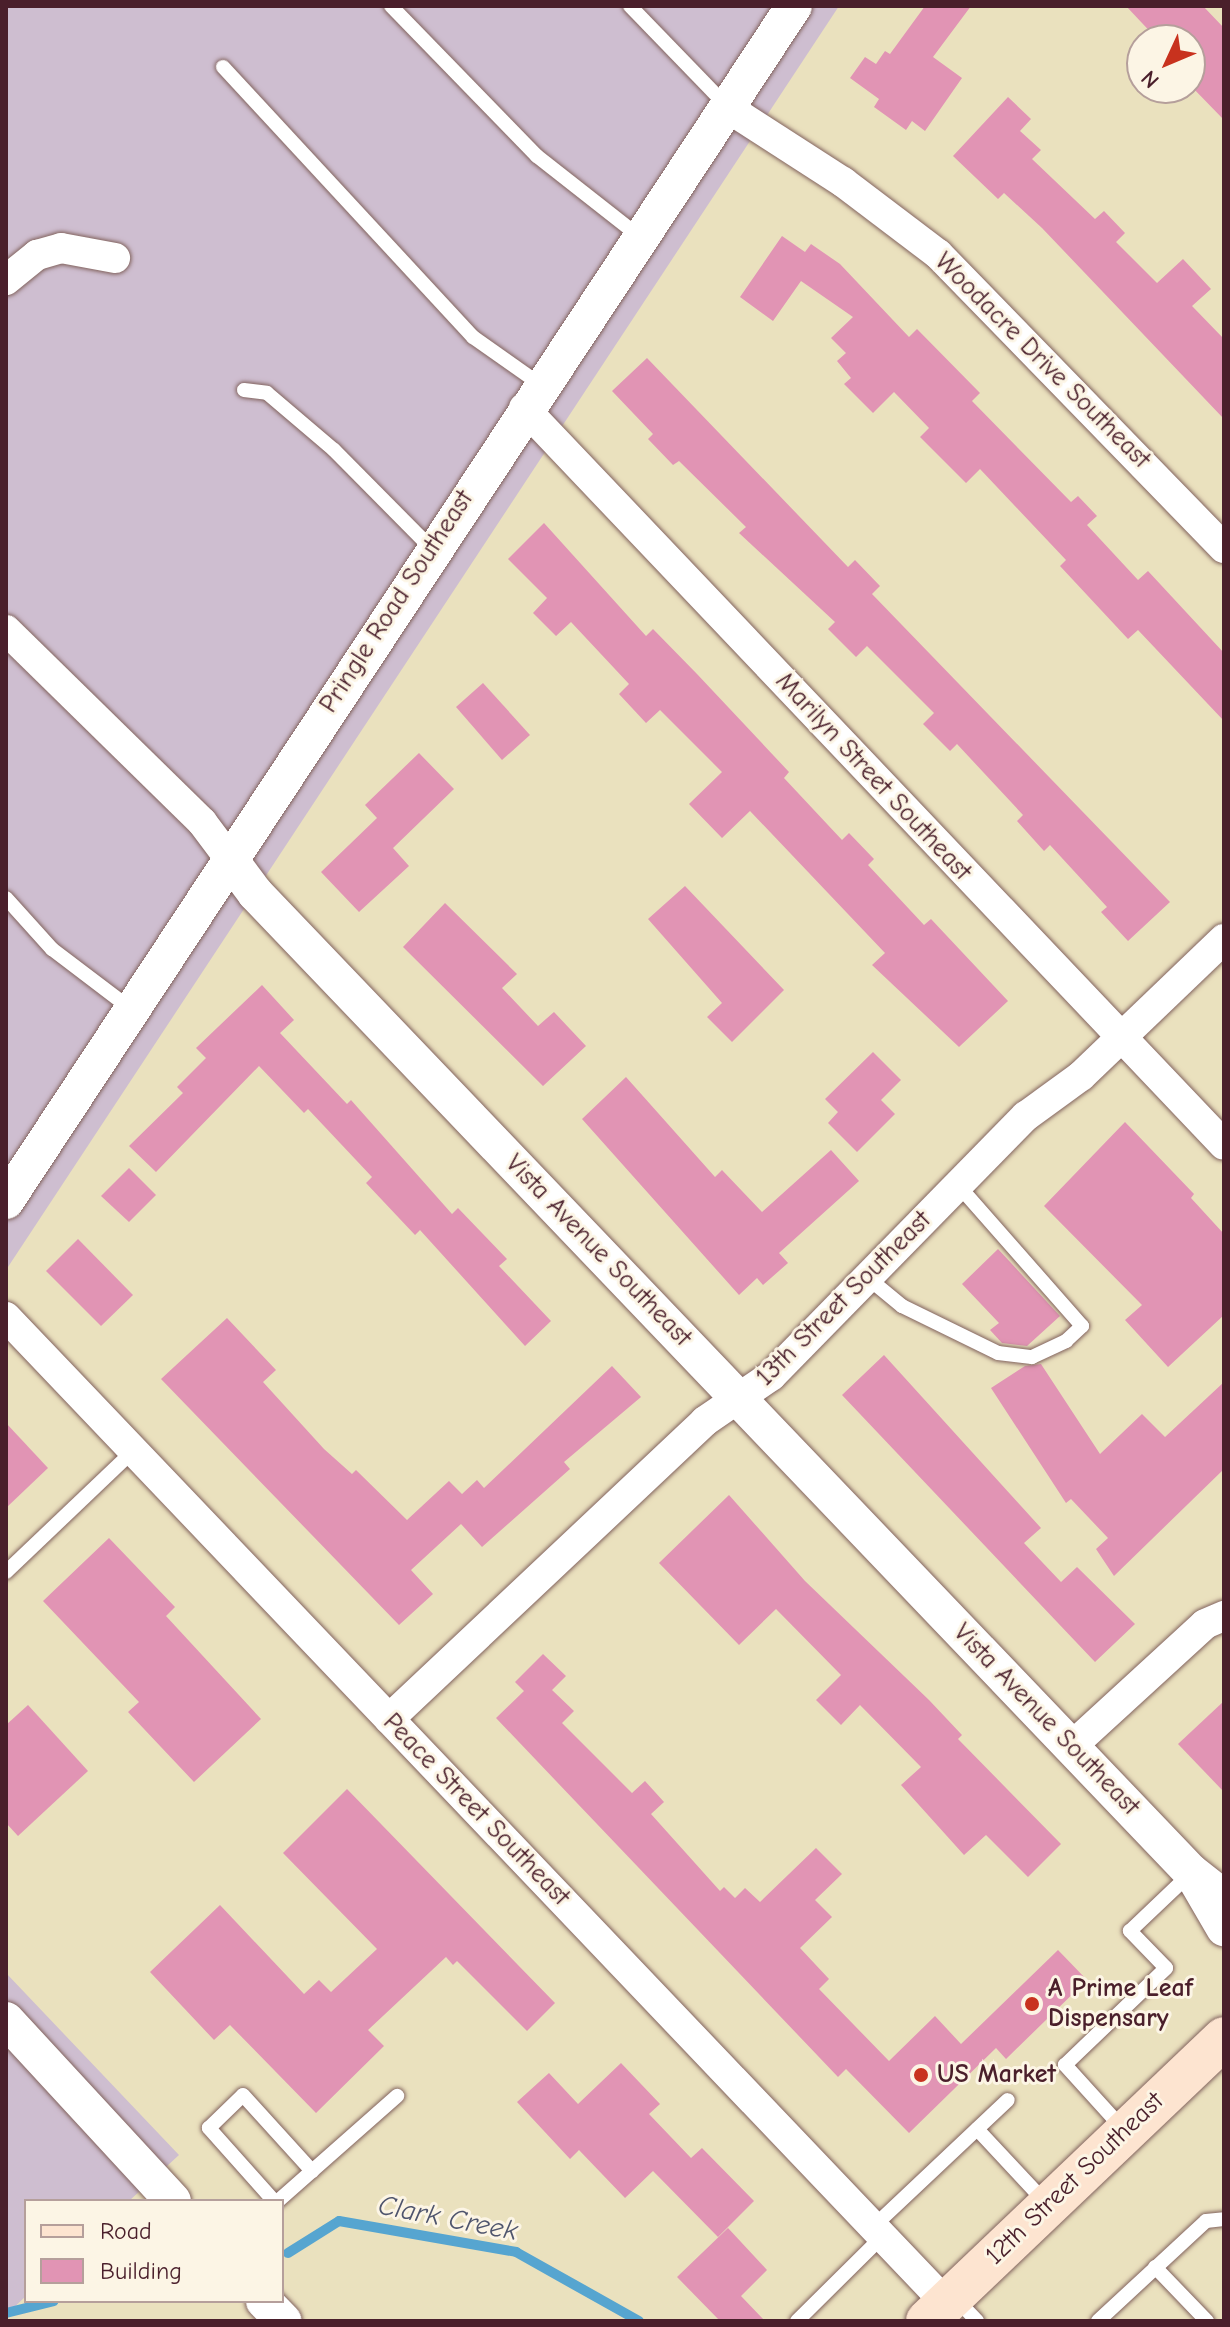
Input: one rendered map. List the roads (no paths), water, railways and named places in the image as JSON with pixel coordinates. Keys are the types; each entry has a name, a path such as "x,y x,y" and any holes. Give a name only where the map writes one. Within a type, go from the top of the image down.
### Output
{"main road":[{"name":"12th Street Southeast","path":"951,2310 1048,2205 1224,2038"}],"street":[{"name":"Pringle Road Southeast","path":"6,1201 532,396 794,6"},
{"name":"Woodacre Drive Southeast","path":"728,108 843,182 938,254 1224,548"},
{"path":"6,280 37,255 61,248 115,258"},
{"name":"Marilyn Street Southeast","path":"532,396 1122,1039 1224,1145"},
{"name":"Vista Avenue Southeast","path":"6,630 202,822 255,893 1191,1872"},
{"name":"13th Street Southeast","path":"389,1719 705,1421 771,1376 1026,1116 1122,1039 1224,939"},
{"name":"Peace Street Southeast","path":"6,1317 951,2310"},
{"path":"1072,1746 1205,1624 1224,1616"},
{"path":"1191,1872 1224,1898"},
{"path":"1191,1872 1224,1928"},
{"path":"6,2020 171,2199"},
{"path":"266,2303 283,2321"}],"lane":[{"path":"391,6 537,156 640,238"},
{"path":"636,8 728,108"},
{"path":"223,67 473,337 532,396"},
{"path":"244,390 267,393 334,450 432,549"},
{"path":"6,898 52,949 131,1009"},
{"path":"868,1278 902,1306 998,1353 1032,1357 1066,1341 1082,1326 958,1185"},
{"path":"6,1572 133,1451"},
{"path":"1126,2131 1065,2065 1166,1968 1130,1931 1191,1872"},
{"path":"274,2199 209,2128 243,2095 312,2171"},
{"path":"278,2199 397,2096"},
{"path":"797,2321 878,2232 1008,2100"},
{"path":"977,2129 1048,2205"},
{"path":"1098,2321 1206,2221 1224,2219"},
{"path":"1155,2267 1207,2321"}],"waterway":[{"name":"Clark Creek","path":"288,2253 339,2221 516,2252 639,2321"},
{"name":"Clark Creek","path":"6,2313 46,2303"}],"place":[{"name":"A Prime Leaf Dispensary","path":"1032,2004"},
{"name":"US Market","path":"921,2075"}]}
